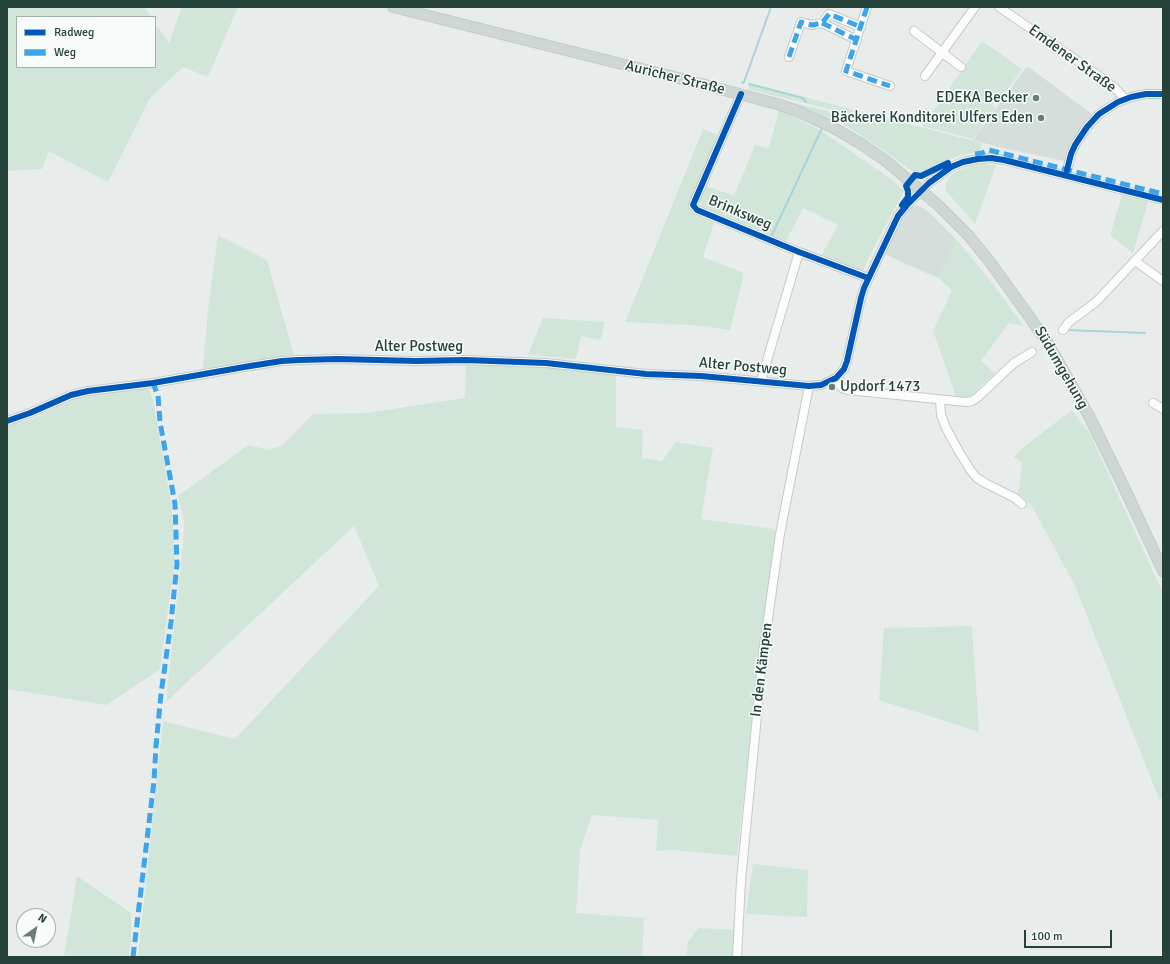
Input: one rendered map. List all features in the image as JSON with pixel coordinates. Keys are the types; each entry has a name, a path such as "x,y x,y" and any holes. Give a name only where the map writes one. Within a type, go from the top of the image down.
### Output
{"main road":[{"name":"Auricher Straße","path":"393,7 741,94 797,111 834,128 861,144 921,190"},
{"name":"Südumgehung","path":"921,190 968,235 1012,290 1047,342 1092,423 1163,571"}],"street":[{"path":"867,7 846,71 890,86"},
{"path":"925,76 975,7"},
{"name":"Emdener Straße","path":"998,7 1114,87 1125,99"},
{"path":"789,57 801,22 812,25 822,22 829,14 861,27"},
{"path":"822,22 857,40"},
{"path":"914,31 961,67"},
{"name":"Brinksweg","path":"741,94 693,205 697,210 799,252 868,278"},
{"path":"1066,175 1073,149 1087,127 1099,114 1125,99 1146,94 1163,94"},
{"path":"1032,352 1014,363 988,390 978,398 966,402 848,390 842,388 836,378 844,368 847,361 861,298 868,278 898,216 921,190 951,167 963,162 978,159 991,158 1004,160 1163,200"},
{"path":"1063,330 1069,322 1096,302 1163,231"},
{"path":"761,381 799,252"},
{"path":"1135,262 1163,281"},
{"name":"Alter Postweg","path":"7,421 30,413 71,395 88,391 153,383 250,366 299,360 465,360 546,363 646,374 701,376 809,386 821,385 836,378"},
{"name":"In den Kämpen","path":"737,957 741,880 763,654 780,534 809,386"},
{"path":"940,400 941,415 946,428 971,471 977,478 1015,498 1022,504"},
{"path":"1153,403 1163,409"}],"shaded area":[{"path":"1027,66 1092,114 1072,143 1065,161 1002,148 973,140"},
{"path":"914,206 920,206 928,211 956,239 954,247 938,278 884,254 907,210"}],"green space":[{"path":"7,7 144,7 150,16 16,16 16,68 156,68 156,24 169,43 182,7 238,7 208,77 183,67 150,98 108,182 49,151 42,169 7,171"},
{"path":"982,41 1022,69 1000,100 997,98 992,106 995,108 973,139 923,126"},
{"path":"750,83 982,143 980,151 958,156 945,161 919,175 842,123 833,113 833,110 748,89"},
{"path":"753,93 828,111 837,123 852,133"},
{"path":"779,109 823,132 891,179 904,191 862,273 821,256 838,225 803,208 786,241 701,206 699,197 704,185 734,196 755,145 769,148"},
{"path":"703,129 718,135 690,202 692,213 714,223 703,257 744,273 730,330 705,326 625,322"},
{"path":"983,164 996,165 975,224 946,191 946,183 950,176 959,170"},
{"path":"1122,195 1148,202 1133,253 1110,235"},
{"path":"218,235 267,260 294,355 203,369 208,310"},
{"path":"956,239 990,280 1024,326 1009,323 981,361 995,373 970,396 957,399 933,331 952,290 938,278 954,247"},
{"path":"543,318 605,322 601,340 581,336 576,359 528,355"},
{"path":"466,364 616,372 616,427 643,430 642,458 662,461 676,442 713,448 701,519 775,529 774,552 756,676 737,856 673,850 656,851 658,820 592,815 580,850 576,913 644,918 642,957 138,957 163,721 235,739 379,586 354,526 166,702 183,544 184,520 178,496 248,445 270,450 283,445 313,414 366,413 465,398"},
{"path":"141,387 149,389 153,400 172,508 175,558 160,669 107,705 7,689 7,426 32,419 70,400 96,394"},
{"path":"1072,410 1090,434 1163,593 1163,798 1159,799 1076,588 1032,506 1018,493 1022,463 1014,457 1021,449"},
{"path":"972,626 979,732 879,700 884,628"},
{"path":"753,864 808,870 807,917 746,914"},
{"path":"77,876 131,913 129,957 64,957"},
{"path":"698,928 737,930 735,957 686,957 688,942"}],"waterway":[{"path":"742,83 744,82 771,7"},
{"path":"749,84 803,98 806,102"},
{"path":"771,237 823,126"},
{"path":"1066,330 1145,333"}],"marked path":[{"path":"867,7 846,71 890,86"},
{"path":"789,57 801,22 812,25 822,23 829,14 861,27"},
{"path":"822,23 857,40"},
{"path":"975,154 989,150 1163,194"},
{"path":"133,957 154,781 161,694 177,564 175,504 160,422 158,396 153,383"}],"cycle path":[{"path":"741,94 693,205 697,210 799,252 868,278"},
{"path":"1067,170 1075,145 1087,127 1099,114 1118,102 1131,97 1146,94 1163,94"},
{"path":"7,421 30,413 71,395 88,391 153,383 250,366 299,360 465,360 546,363 646,374 701,376 809,386 821,385 836,378 844,369 864,288 898,216 929,183 951,167 963,162 978,159 991,158 1004,160 1163,200"},
{"path":"902,205 908,197 906,186 915,175 921,176 948,163"}],"place":[{"name":"EDEKA Becker","path":"1036,98"},
{"name":"Bäckerei Konditorei Ulfers Eden","path":"1041,118"},
{"name":"Updorf 1473","path":"832,387"}]}
